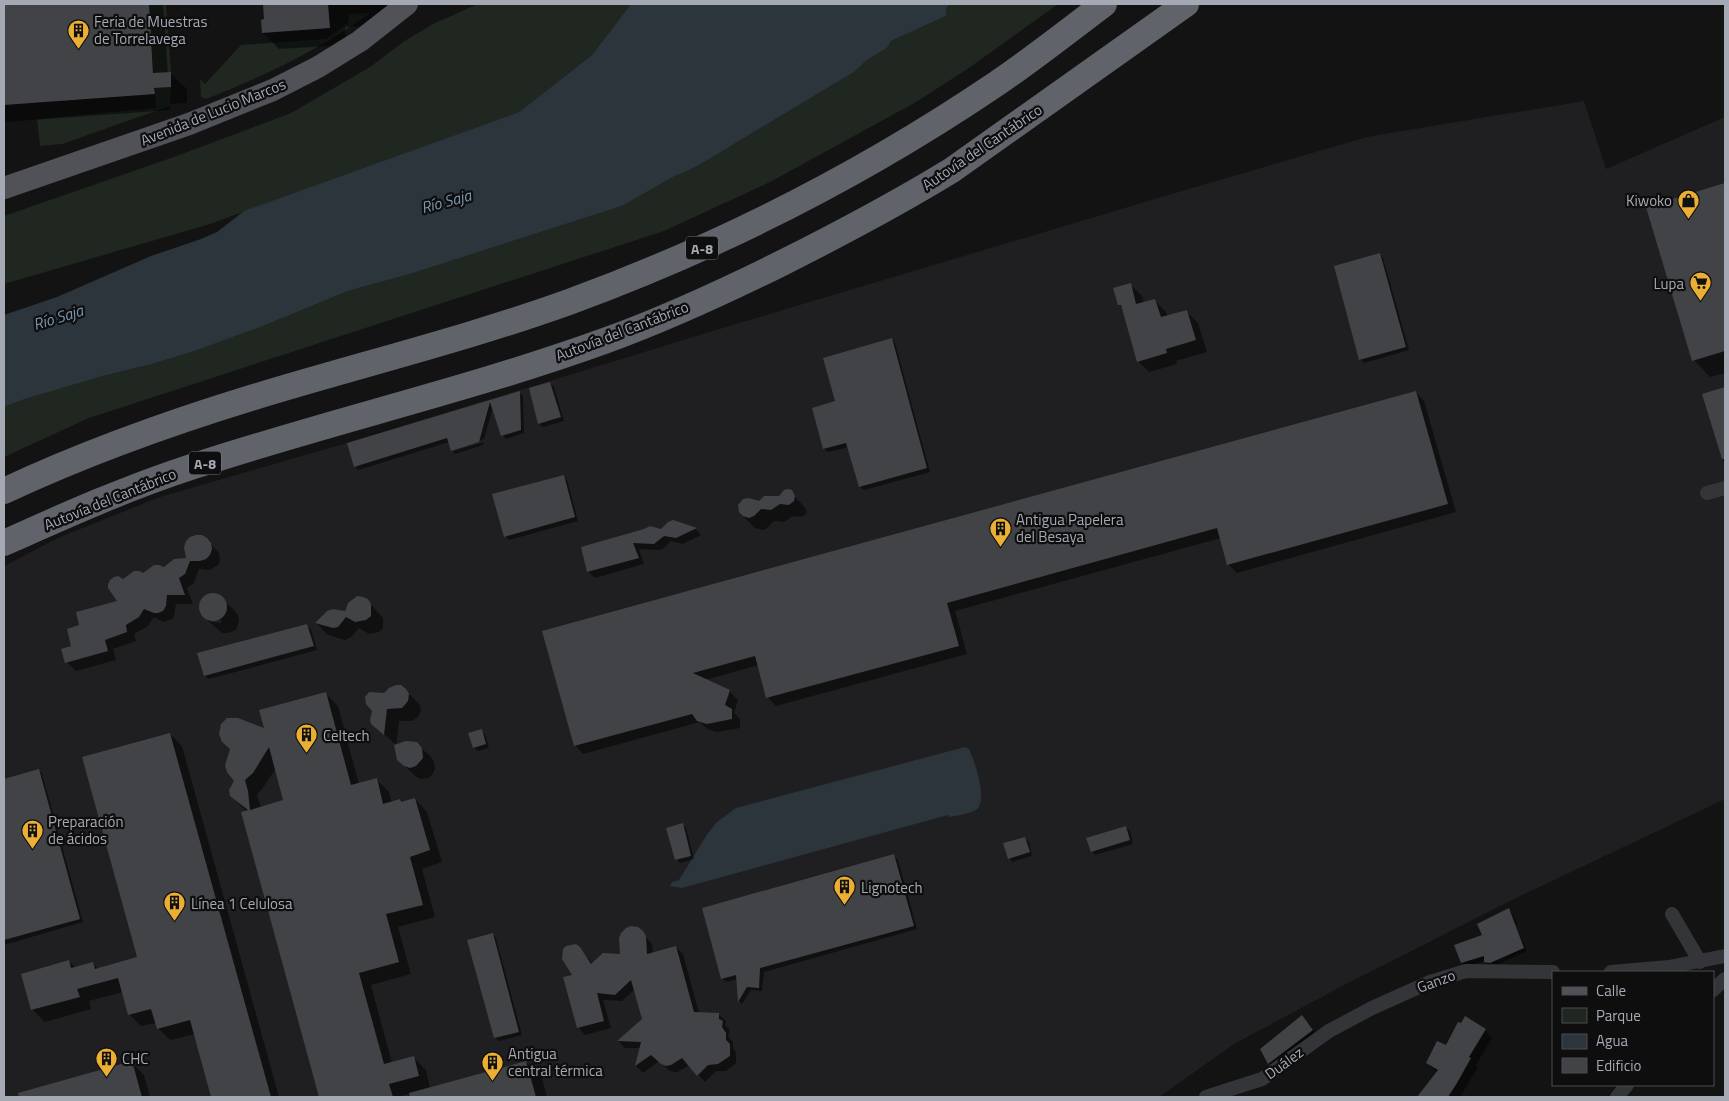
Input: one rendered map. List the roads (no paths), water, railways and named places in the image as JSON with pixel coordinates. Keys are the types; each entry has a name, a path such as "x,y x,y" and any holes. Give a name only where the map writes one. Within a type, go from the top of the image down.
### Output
{"highway":[{"name":"A-8","path":"4,491 144,432 566,303 712,244 812,194 926,128 998,83 1104,4"},
{"name":"Autovía del Cantábrico","path":"4,542 144,484 193,466 558,356 634,330 708,298 835,237 920,190 952,170 1186,4"},
{"path":"1149,30 1187,12 1199,4"},
{"path":"4,478 91,442 150,422 255,397"}],"main road":[{"name":"Avenida de Lucio Marcos","path":"4,188 188,124 273,90 360,41 407,4"}],"street":[{"path":"1707,493 1725,488"},
{"path":"1672,914 1700,962"},
{"path":"1630,971 1688,968 1700,962 1725,956"},
{"name":"Ganzo","path":"1329,1031 1372,1008 1430,982 1466,970 1552,972"},
{"path":"1714,989 1725,979"},
{"name":"Duález","path":"1206,1097 1262,1079 1329,1031"},
{"path":"1617,1097 1626,1086"}],"water":[{"name":"Río Saja","path":"631,4 950,4 946,9 946,16 891,41 887,48 867,60 854,72 696,167 673,177 622,206 410,274 348,291 263,326 195,351 103,376 4,407 4,315 57,297 151,256 201,239 217,232 244,211 519,112 592,55"},
{"path":"965,747 969,749 971,754 981,790 980,805 974,811 949,817 948,815 682,888 670,886 672,882 679,880 717,822 736,808"}],"place":[{"name":"Feria de Muestras de Torrelavega","path":"78,49"},
{"name":"Kiwoko","path":"1688,219"},
{"name":"Lupa","path":"1700,302"},
{"name":"Antigua Papelera del Besaya","path":"1000,547"},
{"name":"Celtech","path":"307,754"},
{"name":"Preparación de ácidos","path":"32,849"},
{"name":"Lignotech","path":"845,906"},
{"name":"Línea 1 Celulosa","path":"175,922"},
{"name":"CHC","path":"106,1077"},
{"name":"Antigua central térmica","path":"492,1081"}]}
